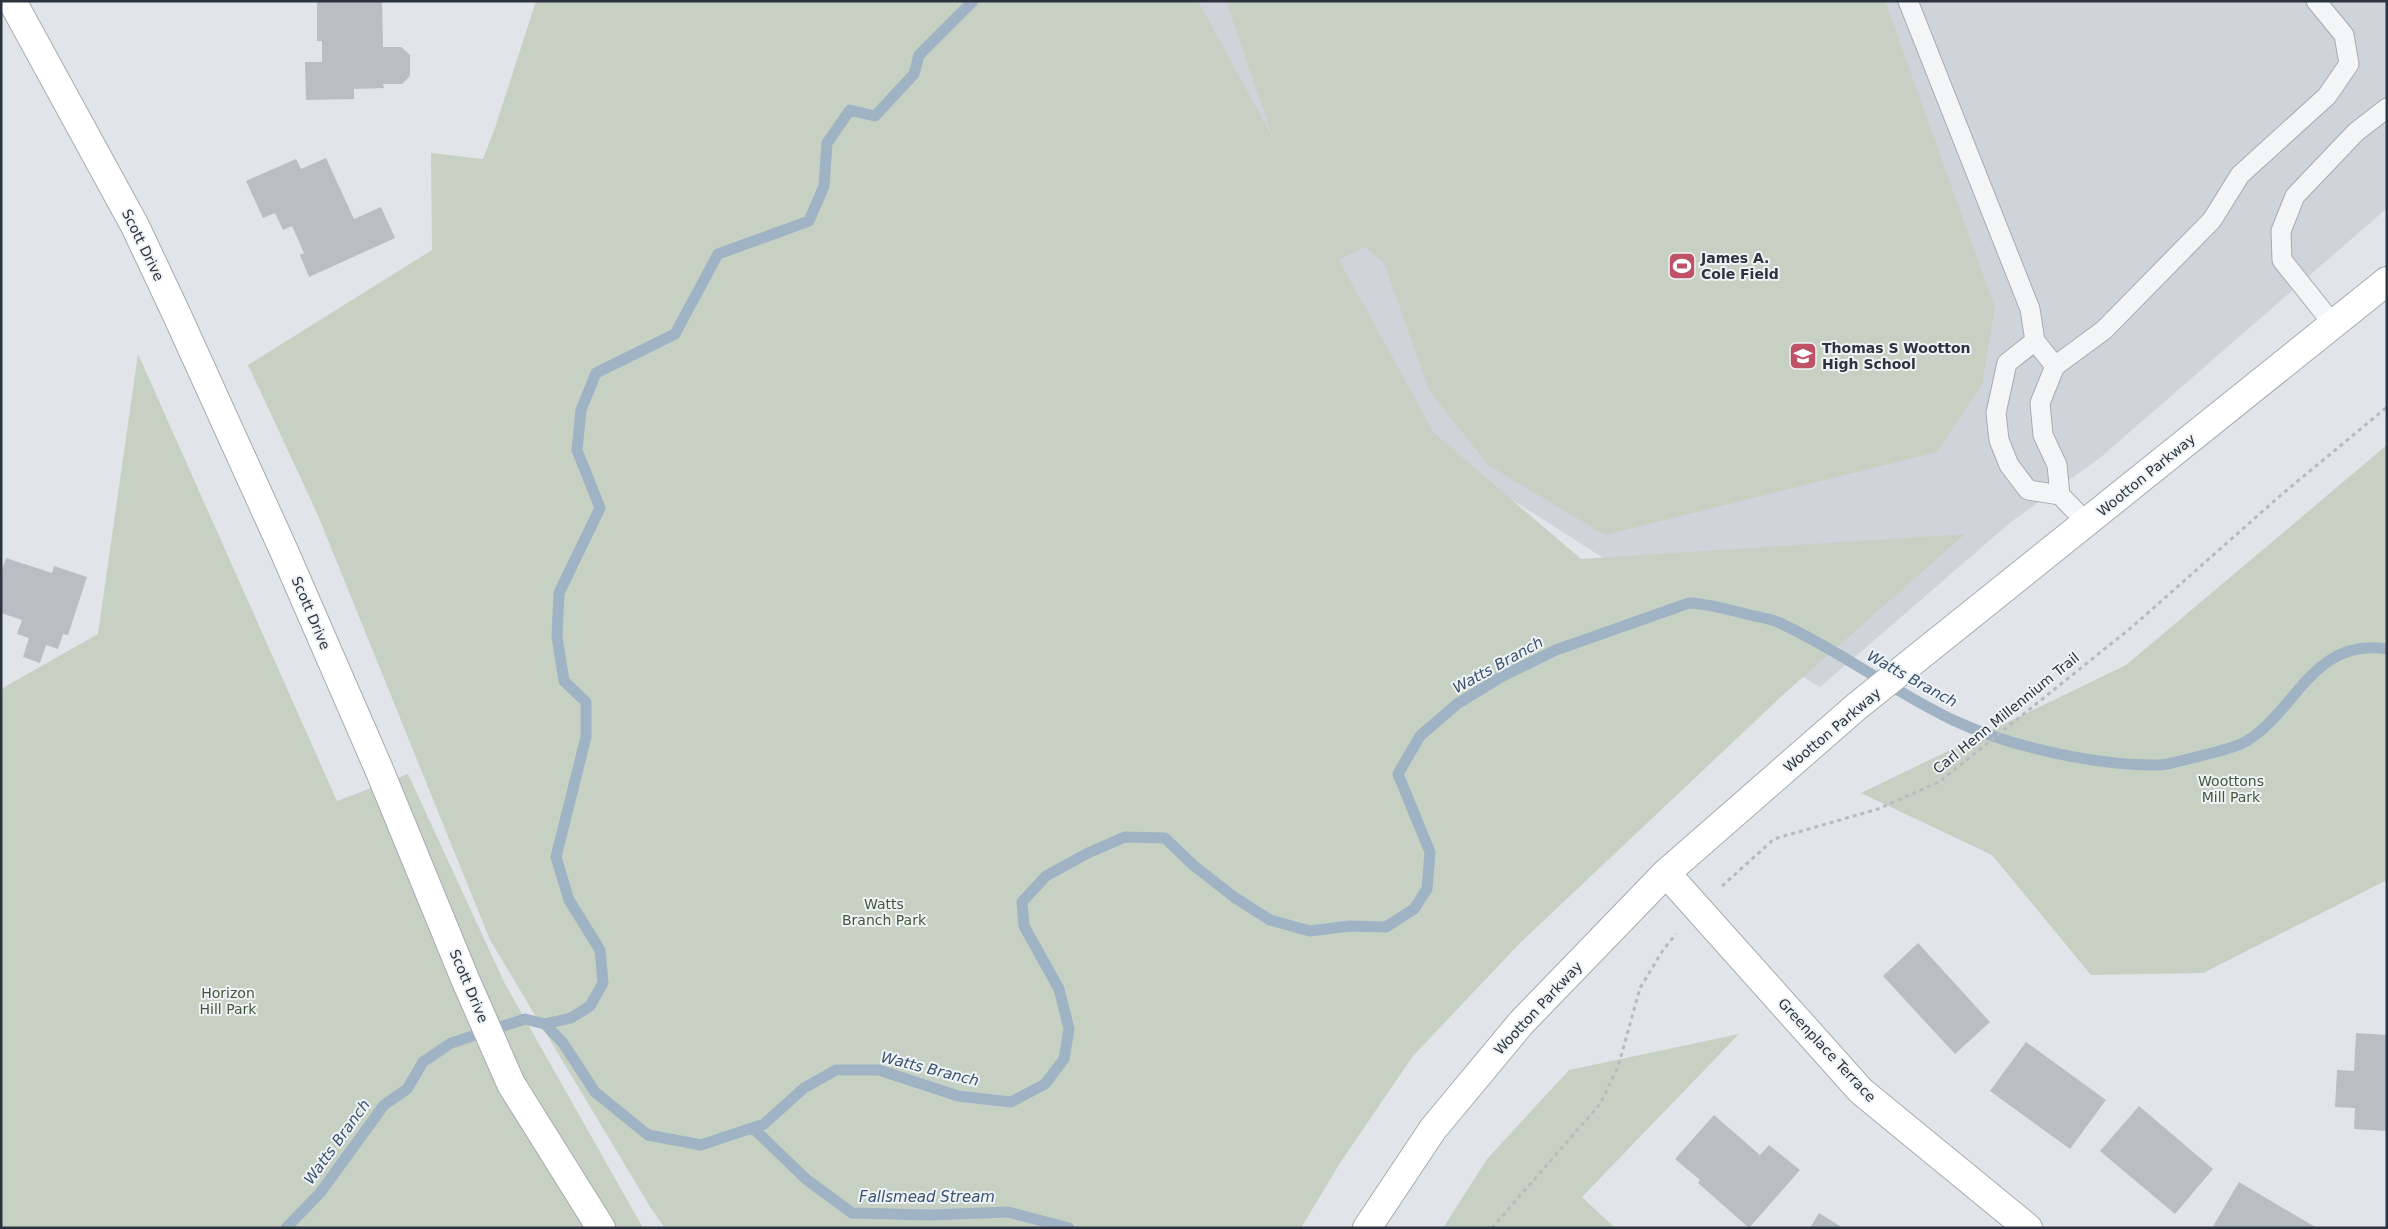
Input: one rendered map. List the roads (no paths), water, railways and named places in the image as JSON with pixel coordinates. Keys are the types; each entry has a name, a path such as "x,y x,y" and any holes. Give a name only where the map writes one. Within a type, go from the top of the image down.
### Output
{"street":[{"name":"Scott Drive","path":"12,1 135,226 176,313 284,551 378,767 465,979 511,1084 601,1228"},
{"name":"Wootton Parkway","path":"1367,1228 1433,1129 1521,1023 1666,873 1856,708 2387,281"},
{"name":"Greenplace Terrace","path":"1666,873 1861,1091 2028,1228"}],"lane":[{"path":"1908,1 2030,310 2035,341 2055,366"},
{"path":"2060,495 2057,465 2043,435 2040,403 2055,366 2104,330 2212,220 2240,175 2327,96 2349,64 2344,35 2316,1"},
{"path":"2333,324 2282,260 2281,231 2295,196 2356,132 2387,108"},
{"path":"2035,341 2007,363 1996,413 1999,440 2009,465 2028,490 2060,495 2087,523"}],"waterway":[{"path":"545,1024 571,1018 590,1006 603,983 600,950 569,900 556,857 586,737 586,702 564,681 557,637 559,593 600,508 577,450 581,410 596,373 675,334 718,254 809,221 824,186 827,143 850,110 875,116 914,74 919,55 973,1"},
{"name":"Watts Branch","path":"286,1228 320,1193 384,1105 407,1089 423,1062 451,1043 525,1019 545,1024 563,1043 595,1092 648,1135 701,1145 764,1124 804,1088 836,1070 879,1070 958,1096 1011,1102 1045,1084 1064,1059 1069,1029 1059,989 1024,926 1022,902 1046,876 1088,853 1125,837 1165,838 1193,865 1234,897 1270,920 1310,931 1349,926 1386,927 1414,909 1427,889 1430,852 1398,774 1420,736 1457,704 1501,677 1556,650 1689,603 1718,607 1780,623 1825,646 1933,710 1977,730 2028,747 2055,753 2109,762 2135,764 2166,764 2241,744 2260,732 2322,666 2340,655 2361,648 2387,649"},
{"name":"Fallsmead Stream","path":"753,1128 807,1180 852,1213 930,1215 1008,1212 1069,1228"}],"place":[{"name":"James A. Cole Field","path":"1682,266"},
{"name":"Thomas S Wootton High School","path":"1803,356"}],"park label":[{"name":"Woottons Mill Park","path":"2231,790"},
{"name":"Watts Branch Park","path":"884,912"},
{"name":"Horizon Hill Park","path":"228,1002"}]}
